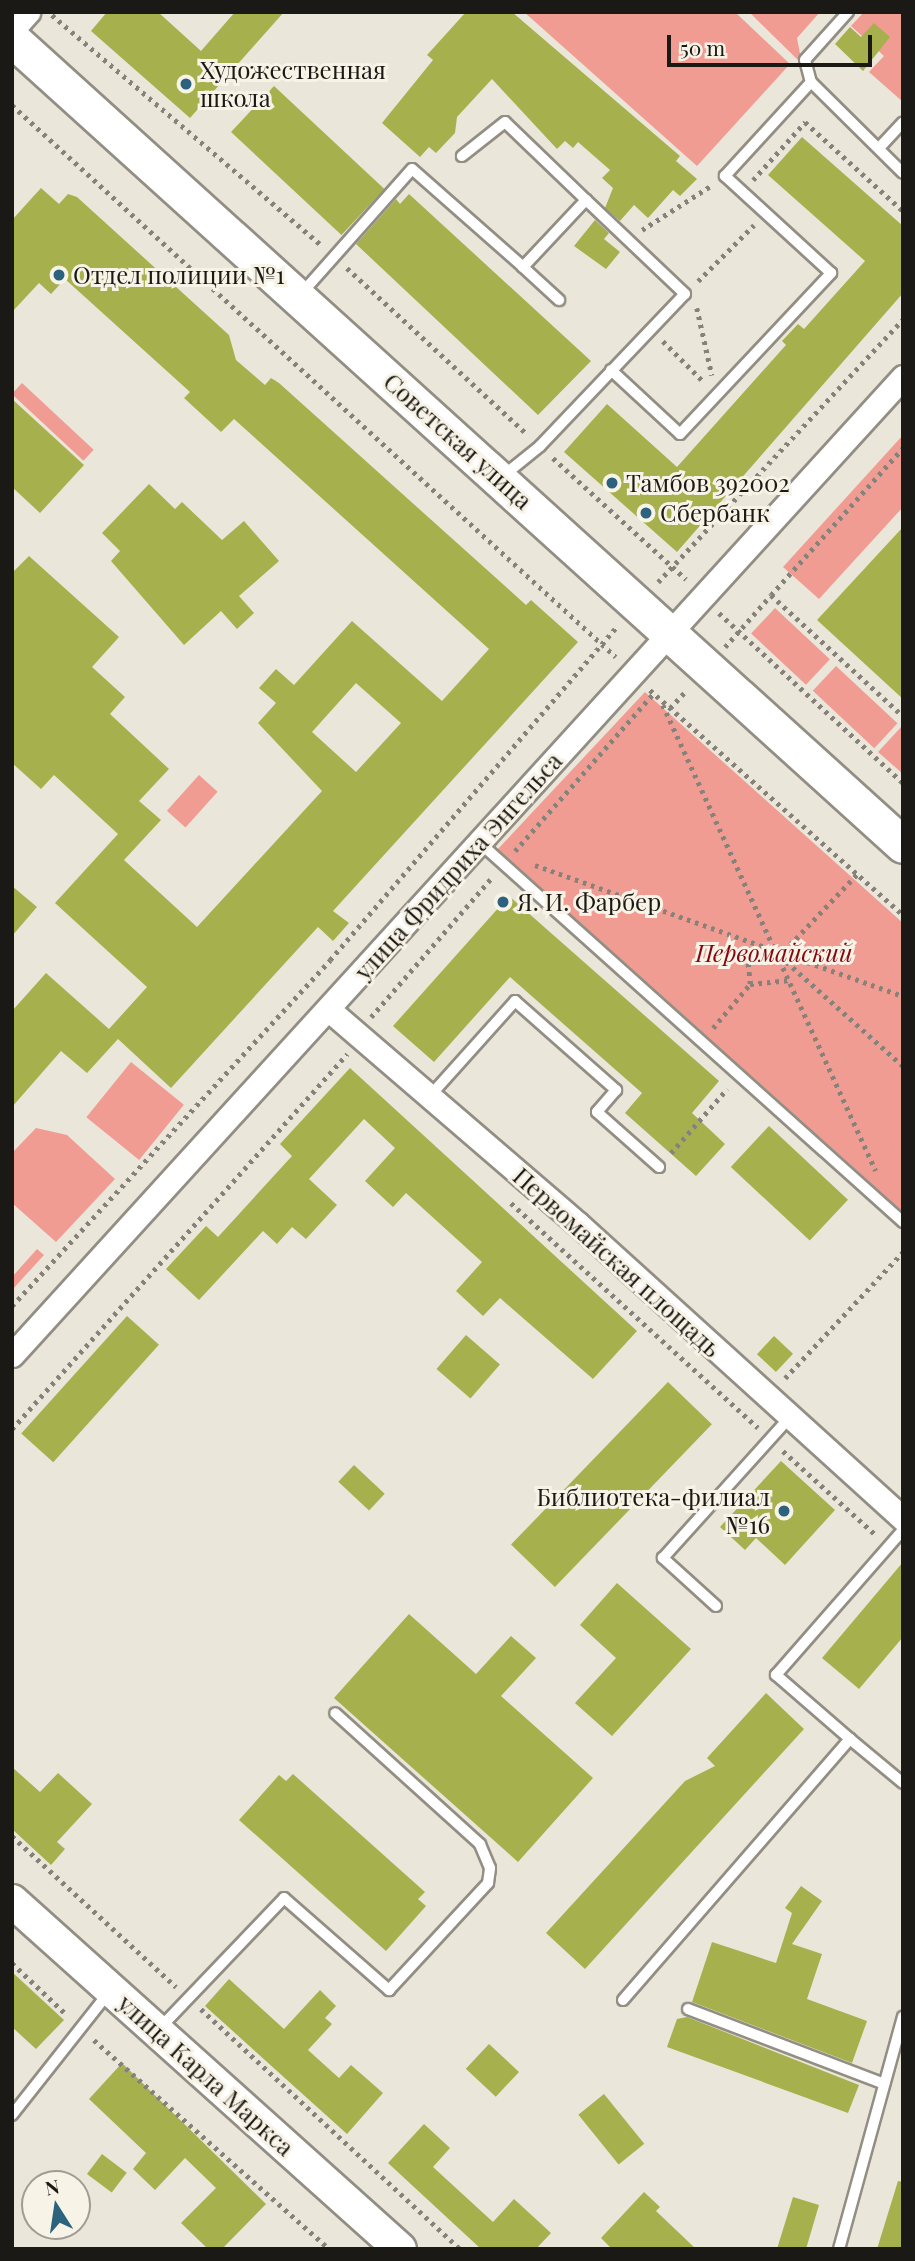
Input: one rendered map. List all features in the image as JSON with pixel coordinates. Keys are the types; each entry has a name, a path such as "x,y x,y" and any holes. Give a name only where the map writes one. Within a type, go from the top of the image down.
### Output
{"main road":[{"name":"Советская улица","path":"12,39 297,299 638,602 903,845"},
{"name":"улица Карла Маркса","path":"12,1901 400,2249"}],"street":[{"path":"12,30 28,12"},
{"name":"улица Фридриха Энгельса","path":"12,1355 903,377"},
{"name":"Первомайская площадь","path":"328,1009 353,1045 429,1097 903,1519"}],"lane":[{"path":"848,12 805,60 811,82 903,173"},
{"path":"611,370 680,435 831,273 725,176 811,82"},
{"path":"462,156 505,122 625,239 688,290 540,446 500,478"},
{"path":"879,148 903,122"},
{"path":"297,299 331,254 412,169 559,300"},
{"path":"523,267 586,200"},
{"path":"480,843 900,1220"},
{"path":"429,1097 515,1001 616,1090 597,1112 659,1167"},
{"path":"716,1606 663,1558 790,1417"},
{"path":"903,1530 776,1675 903,1783"},
{"path":"157,2031 284,1898 389,1990 488,1883 490,1868 480,1844 335,1713"},
{"path":"623,2000 850,1739"},
{"path":"12,2115 111,1990"},
{"path":"688,2009 884,2084"},
{"path":"839,2249 884,2084 897,2060 903,2017"}],"path":[{"path":"48,12 331,254 673,566 738,632 903,783"},
{"path":"12,105 653,694 903,915"},
{"path":"751,182 805,122 903,211"},
{"path":"625,239 725,176 751,182 768,198 765,214 688,290 717,395"},
{"path":"12,1306 330,960 638,602 903,319"},
{"path":"651,329 717,395"},
{"path":"670,708 903,448"},
{"path":"771,595 903,716"},
{"path":"12,1429 353,1045 503,864 653,694"},
{"path":"661,701 900,1220"},
{"path":"503,864 529,863 746,941 780,956 810,960 903,996"},
{"path":"780,956 857,875"},
{"path":"746,941 750,984"},
{"path":"780,956 903,1066"},
{"path":"701,1042 750,984 791,980"},
{"path":"353,1045 358,1063"},
{"path":"659,1167 739,1076"},
{"path":"502,1195 888,1546"},
{"path":"768,1397 903,1252"},
{"path":"12,1836 460,2249"},
{"path":"12,1963 81,2029 329,2249"}],"green space":[{"path":"524,12 735,12 790,64 697,166"},
{"path":"749,12 820,12 797,38 802,64"},
{"path":"864,12 903,12 903,102 869,72 884,56 851,26"},
{"path":"22,383 94,450 83,461 12,394"},
{"path":"903,435 903,507 819,599 783,567"},
{"path":"775,608 830,659 806,685 751,634"},
{"path":"836,666 897,723 874,748 813,691"},
{"name":"Первомайский","path":"645,692 903,923 903,1212 498,849"},
{"path":"903,727 903,774 878,752"},
{"path":"199,775 218,792 185,827 167,811"},
{"path":"131,1062 184,1105 139,1160 86,1117"},
{"path":"36,1128 67,1135 115,1179 56,1242 12,1203 12,1153"},
{"path":"37,1249 44,1255 12,1290 12,1277"}],"building":[{"name":"Художественная школа","path":"107,12 158,12 201,51 235,12 284,12 190,118 91,31"},
{"path":"466,12 512,12 680,156 676,161 697,179 680,196 673,190 648,218 634,205 620,221 605,208 613,188 602,178 610,170 578,142 573,148 565,141 557,149 492,79 457,117 455,133 436,153 429,147 420,157 382,123 433,60 427,55"},
{"path":"874,23 890,37 863,71 835,44 850,27 861,37"},
{"path":"274,86 384,189 341,235 231,132"},
{"path":"802,137 903,226 903,293 677,552 564,452 607,404 677,467 786,345 782,341 798,324 804,329 865,261 768,175"},
{"path":"41,188 59,204 68,194 77,197 229,335 236,360 265,385 271,378 279,383 526,605 531,600 578,642 333,911 349,923 333,941 318,927 171,1088 118,1039 87,1073 61,1051 12,1107 12,1011 46,973 109,1029 147,987 55,903 118,834 54,775 41,789 12,763 12,573 29,556 119,637 92,667 125,697 110,714 169,769 139,801 161,820 124,860 197,927 322,791 258,723 276,703 259,688 276,669 294,685 352,621 442,701 489,649 234,419 221,432 184,398 190,392 65,279 51,294 39,283 12,312 12,220","holes":["356,683 401,723 356,772 312,732"]},
{"path":"409,194 591,361 538,415 356,244 396,199 400,204"},
{"path":"595,220 609,233 604,239 620,252 606,269 574,246"},
{"path":"12,399 84,465 40,513 12,487"},
{"path":"149,484 175,509 182,502 222,540 244,521 279,561 239,596 254,613 237,629 221,611 184,645 111,561 120,551 102,533"},
{"path":"903,527 903,699 817,620"},
{"path":"12,886 37,907 12,936"},
{"path":"509,896 719,1081 692,1113 725,1144 696,1176 625,1113 642,1093 510,977 434,1062 393,1026"},
{"path":"350,1068 637,1331 593,1379 500,1298 483,1316 456,1291 482,1262 406,1193 393,1207 365,1181 395,1148 364,1119 309,1179 337,1205 306,1239 292,1227 277,1244 263,1231 199,1300 166,1269 206,1226 218,1237 292,1156 280,1144"},
{"path":"769,1126 848,1200 810,1241 731,1167"},
{"path":"127,1316 159,1345 53,1462 21,1433"},
{"path":"466,1335 500,1365 470,1398 436,1369"},
{"path":"774,1336 793,1354 776,1372 757,1354"},
{"path":"668,1382 712,1424 555,1587 511,1545"},
{"path":"781,1461 835,1510 785,1565 756,1538 745,1550 720,1527"},
{"path":"354,1465 385,1494 369,1510 338,1482"},
{"path":"903,1562 903,1637 859,1689 822,1658"},
{"path":"617,1583 691,1649 612,1736 575,1703 616,1658 580,1625"},
{"path":"409,1614 476,1674 511,1636 536,1658 501,1696 593,1778 518,1862 334,1698"},
{"path":"766,1693 804,1729 585,1969 546,1933 685,1781 715,1766 707,1758"},
{"path":"12,1767 40,1792 58,1773 92,1804 57,1842 65,1849 51,1865 12,1829"},
{"path":"293,1774 425,1892 418,1899 426,1906 386,1951 239,1820 279,1775 286,1781"},
{"path":"801,1886 822,1901 792,1944 822,1954 807,1999 867,2021 852,2063 692,2002 712,1942 776,1963 792,1913 785,1908"},
{"path":"12,1972 64,2020 36,2049 12,2027"},
{"path":"229,1979 284,2029 320,1990 336,2006 325,2018 332,2024 308,2050 339,2078 351,2065 383,2093 347,2134 205,2006"},
{"path":"687,2017 859,2085 848,2113 667,2047 677,2019"},
{"path":"489,2044 519,2072 496,2097 466,2069"},
{"path":"122,2063 266,2204 222,2249 208,2249 181,2223 216,2188 185,2158 155,2190 133,2169 146,2153 89,2099"},
{"path":"604,2094 644,2144 619,2165 578,2115"},
{"path":"424,2124 450,2148 433,2167 493,2222 514,2199 551,2233 536,2249 481,2249 388,2163"},
{"path":"102,2154 127,2173 112,2193 91,2177 90,2170"},
{"path":"898,2181 903,2182 903,2249 877,2249"},
{"path":"644,2192 660,2207 656,2211 696,2249 612,2249 601,2238"},
{"path":"793,2197 819,2205 806,2249 777,2249"}],"place":[{"name":"Художественная школа","path":"186,84"},
{"name":"Отдел полиции №1","path":"59,275"},
{"name":"Тамбов 392002","path":"612,483"},
{"name":"Сбербанк","path":"646,513"},
{"name":"Я. И. Фарбер","path":"503,902"},
{"name":"Библиотека-филиал №16","path":"784,1511"}]}
